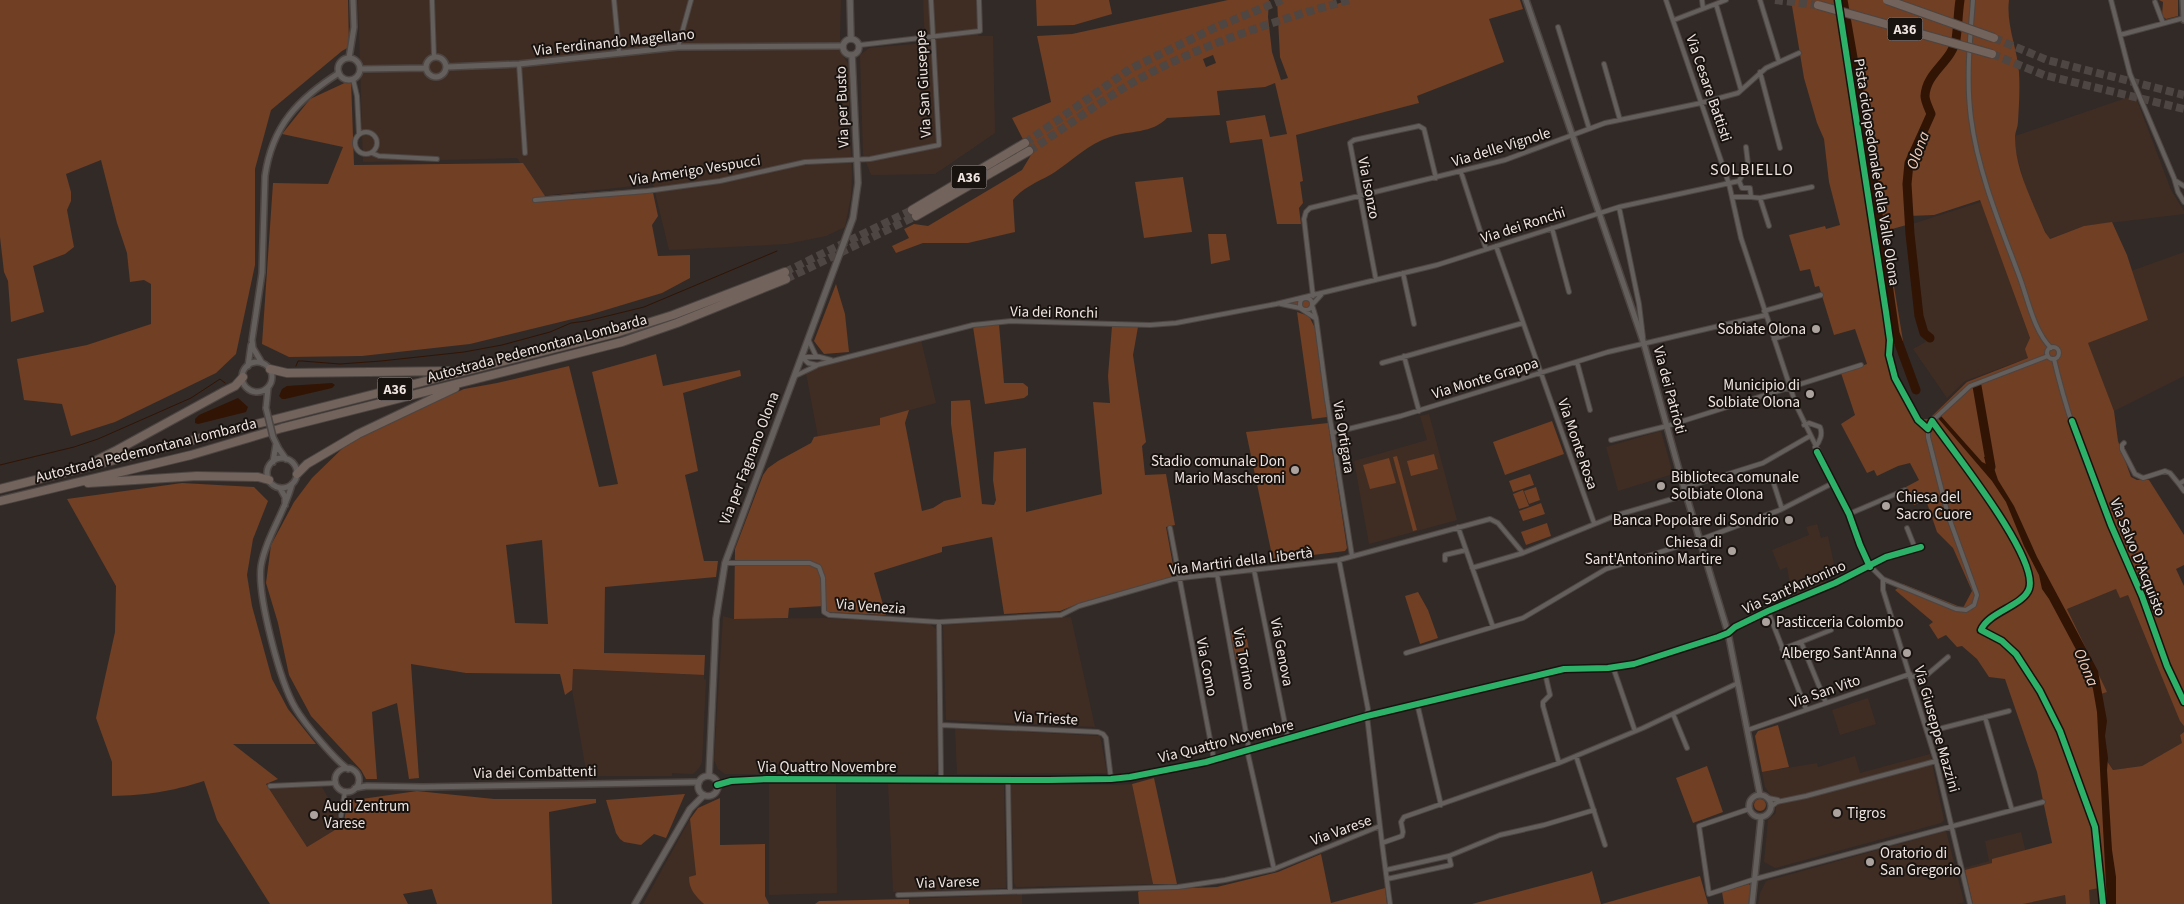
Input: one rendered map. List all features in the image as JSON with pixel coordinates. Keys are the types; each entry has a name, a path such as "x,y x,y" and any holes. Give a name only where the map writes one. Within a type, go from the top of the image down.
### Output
{"highway":[{"name":"A36","path":"1887,0 1994,38"},
{"name":"A36","path":"1818,5 1992,54"},
{"name":"A36","path":"1025,143 914,213 1029,151"},
{"name":"Autostrada Pedemontana Lombarda","path":"0,489 619,332 786,275 677,323 622,342 282,428 191,455 0,501"},
{"path":"270,370 287,373 466,371"},
{"path":"74,470 117,450 225,391 242,377"},
{"path":"297,474 307,464 358,434 470,381"},
{"path":"68,484 197,476 258,477 269,480"}],"main road":[{"path":"850,0 851,38 860,45"},
{"name":"Via per Busto","path":"851,38 846,40 843,46 845,52 852,55 857,53 860,45"},
{"name":"Via per Busto","path":"852,55 856,159"},
{"name":"Via per Fagnano Olona","path":"709,776 716,619 725,563 853,218 858,183 856,159"},
{"path":"635,904 690,809 704,795 715,793 717,785 715,779 709,776 703,777 699,782 698,788 704,795"}],"street":[{"path":"349,58 354,27 353,0"},
{"path":"432,0 434,57"},
{"path":"614,0 619,52"},
{"path":"678,46 691,0"},
{"name":"Via San Giuseppe","path":"856,159 870,159 939,144 931,0"},
{"path":"860,45 980,31 979,0"},
{"name":"Via dei Patrioti","path":"1526,0 1644,344 1699,540 1728,633 1760,795"},
{"name":"Via Cesare Battisti","path":"1666,0 1729,184 1741,238 1801,419 1849,514 1870,567"},
{"path":"1702,0 1703,8"},
{"path":"1674,20 1726,0"},
{"path":"1760,0 1779,62"},
{"path":"1870,567 1883,579 1960,610 1969,609 1976,602 1977,595 1948,515 1928,437 1928,429 1932,421 1963,392 1980,381 2048,356 2054,359 2059,355 2059,351 2051,348 2038,327 2012,258 1977,150 1970,118 1970,43 1973,0"},
{"path":"2111,0 2130,74 2174,178 2178,192 2184,202"},
{"path":"2120,35 2184,19 2183,0"},
{"path":"2155,2 2163,23"},
{"path":"1716,4 1741,90 1760,72 1799,52"},
{"path":"1558,27 1589,128"},
{"name":"Via Ferdinando Magellano","path":"360,69 426,68 429,74 435,77 442,76 447,67 519,64 678,46 843,46"},
{"path":"426,68 427,62 434,57 443,59 447,67"},
{"path":"349,58 355,60 360,69 358,75 353,79 343,78 339,73 340,63 349,58"},
{"path":"519,64 525,152"},
{"path":"1604,64 1620,120"},
{"path":"1760,72 1780,148"},
{"path":"266,406 254,391 245,384 242,377 248,366 261,284 265,176 271,146 283,122 293,111 321,84 339,73"},
{"path":"353,79 357,96 359,134 355,144 358,151 379,156 437,159"},
{"name":"Via delle Vignole","path":"1313,296 1304,219 1306,212 1312,207 1505,160 1589,128 1701,103 1738,93 1741,90"},
{"name":"Via Isonzo","path":"1376,280 1350,143 1362,138 1419,126 1424,129 1436,178"},
{"path":"359,134 366,132 375,136 377,144 372,153"},
{"path":"1746,147 1748,164 1739,181 1742,188 1750,188 1751,197"},
{"name":"Via Amerigo Vespucci","path":"535,200 656,189 737,178 805,162 856,159"},
{"path":"1461,172 1486,249"},
{"path":"2174,178 2180,185 2184,186"},
{"name":"Via dei Ronchi","path":"794,377 808,368 817,365 973,325 1011,321 1150,325 1176,323 1276,304 1403,273 1619,207 1739,181"},
{"path":"1732,197 1760,198 1812,187"},
{"path":"1760,198 1770,226"},
{"path":"1619,207 1639,304 1644,344"},
{"path":"1552,228 1570,292"},
{"name":"Via Monte Rosa","path":"1496,246 1594,523"},
{"path":"1403,273 1414,324"},
{"path":"1303,309 1309,309 1317,298 1324,293"},
{"name":"Via Monte Grappa","path":"1332,433 1419,411 1608,352 1765,313 1821,295"},
{"path":"1312,305 1310,299 1304,297 1300,302 1303,309 1317,320"},
{"name":"Via dei Ronchi","path":"1276,304 1290,305 1303,309"},
{"path":"1630,306 1639,304"},
{"name":"Via Ortigara","path":"1312,305 1317,320 1332,433 1352,556"},
{"path":"1382,363 1523,324"},
{"path":"1774,339 1800,330"},
{"path":"808,339 818,357"},
{"path":"252,340 253,348 262,363 270,370 272,377 268,388 266,406 276,444 286,458 294,463 297,474 285,508 264,555 261,575 261,592 286,688 295,708 306,724 336,758 355,772 359,778 372,786"},
{"path":"2048,356 2048,351 2051,348"},
{"path":"1404,356 1419,411"},
{"path":"802,357 818,357 833,361"},
{"path":"802,357 808,363 817,365"},
{"name":"Via Salvo D'Acquisto","path":"2054,359 2061,389 2110,526 2142,596 2168,666 2184,702"},
{"path":"248,366 254,362 262,363"},
{"path":"1576,362 1590,410"},
{"path":"1612,440 1666,426 1860,365"},
{"path":"254,391 259,392 268,388"},
{"path":"1804,425 1809,423 1820,427 1822,431 1820,442 1815,447"},
{"path":"1684,488 1763,463 1810,436"},
{"path":"2124,443 2122,450 2135,474 2143,478 2166,471 2170,473 2184,491"},
{"path":"276,444 273,462 268,470 269,480 280,488 285,497 285,508"},
{"path":"273,462 280,458 286,458"},
{"path":"1771,475 1782,509"},
{"path":"2179,484 2184,481"},
{"path":"1406,653 1523,618 1547,606 1587,578 1606,568 1699,540 1782,509 1833,483"},
{"path":"280,488 292,484"},
{"path":"1849,514 1905,490"},
{"path":"1472,568 1523,553 1594,523 1686,495"},
{"name":"Via Martiri della Libertà","path":"939,622 1061,614 1080,606 1178,578 1339,560 1458,527 1493,520 1523,553"},
{"path":"1458,527 1493,627"},
{"path":"1170,528 1178,578"},
{"path":"1907,528 1915,548"},
{"name":"Via Sant'Antonino","path":"1728,633 1735,627 1768,611 1870,567 1886,557 1920,547"},
{"path":"1445,560 1446,555 1466,550"},
{"path":"1339,560 1368,709 1367,716 1380,826"},
{"name":"Via Venezia","path":"725,563 810,563 819,567 823,578 824,612 829,616 939,622"},
{"name":"Via Genova","path":"1254,570 1288,739"},
{"name":"Via Torino","path":"1217,574 1248,749 1274,869"},
{"name":"Via Como","path":"1178,578 1214,760"},
{"name":"Via Giuseppe Mazzini","path":"1883,579 1883,590 1936,761 1970,904"},
{"path":"1768,611 1806,709"},
{"path":"939,622 941,780"},
{"path":"1782,649 1831,630"},
{"name":"Via Quattro Novembre","path":"717,785 731,781 767,779 1111,779 1214,760 1367,716 1545,673 1572,668 1613,667 1634,664 1728,633"},
{"path":"1801,642 1826,702"},
{"name":"Via San Vito","path":"1748,730 1910,675 1928,674 1948,657"},
{"path":"1613,667 1635,731"},
{"path":"1545,673 1550,695 1543,706 1559,763"},
{"name":"Via Varese","path":"898,895 1178,887 1224,880 1274,869 1380,826 1382,843 1403,834 1401,822 1403,818 1559,763 1635,731 1738,683"},
{"path":"1417,703 1442,805"},
{"path":"1927,732 2009,711"},
{"path":"1673,714 1687,748"},
{"path":"1985,717 2012,810"},
{"name":"Via Trieste","path":"941,725 1098,732 1106,738 1111,779"},
{"path":"1576,756 1605,845"},
{"path":"336,758 338,773 336,783 341,790 346,792 341,816"},
{"path":"1780,801 1760,795 1750,801 1749,809 1753,816 1761,818 1769,813 1772,806 1780,801 1806,796 1936,761"},
{"path":"338,773 348,768"},
{"path":"356,788 359,778"},
{"path":"1008,780 1010,891"},
{"name":"Via dei Combattenti","path":"346,792 356,788 372,786 423,787 699,782"},
{"path":"270,786 336,783"},
{"path":"1768,798 1772,806"},
{"path":"1749,809 1699,826 1709,894 1755,879 2042,802"},
{"path":"1386,870 1450,856 1500,835 1544,825 1594,810"},
{"path":"1752,904 1761,818"},
{"path":"1382,843 1390,904"},
{"path":"1387,879 1451,865 1450,856"}],"shaded area":[{"path":"0,0 348,0 349,47 271,110 255,169 255,265 236,354 216,373 115,422 71,436 62,404 24,400 17,359 87,345 151,324 151,284 144,280 130,282 127,253 117,223 101,160 66,174 71,192 71,201 67,210 74,247 65,254 33,266 44,312 11,322 8,281 4,272 0,237"},
{"path":"358,0 841,0 840,37 843,56 849,65 849,125 852,173 851,196 845,227 826,236 787,244 669,250 653,184 540,196 517,158 363,162"},
{"path":"923,0 976,0 978,36 993,36 995,133 935,174 871,175 863,154 860,55 869,48 925,43"},
{"path":"1036,0 1109,0 1112,14 1074,25 1037,26"},
{"path":"1228,0 1269,0 1268,17 1272,52 1281,80 1288,78 1280,57 1277,0 1333,0 1334,5 1348,0 1520,0 1523,9 1489,19 1504,62 1417,96 1419,103 1296,135 1303,181 1300,182 1303,203 1299,208 1301,224 1277,224 1262,139 1230,143 1226,121 1265,115 1270,137 1287,134 1275,83 1265,87 1217,91 1220,115 1167,118 1155,127 1118,135 1095,144 1055,172 1027,187 1017,195 1013,200 1015,232 968,243 923,243 896,253 892,246 909,238 904,229 914,224 928,226 1022,170 1031,155 1012,118 1051,102 1037,36 1072,34","holes":["1213,55 1216,63 1206,67 1203,59"]},
{"path":"1791,0 2009,0 2010,27 2019,72 2018,124 2015,135 2018,162 2021,174 2045,232 2050,239 2084,226 2112,222 2127,255 2148,320 2088,343 2114,411 2118,441 2131,477 2137,480 2149,480 2184,535 2184,565 2176,569 2184,586 2184,726 2180,721 2128,595 2120,598 2116,589 2067,609 2107,692 2098,695 2101,752 2113,770 2142,766 2182,743 2180,735 2184,732 2184,904 2100,904 2099,888 2089,890 2090,904 2066,904 2065,895 2023,904 1973,904 1965,870 1992,863 1992,859 2052,843 2037,772 2005,679 1989,677 1977,659 1962,646 1957,647 1946,635 1938,639 1929,625 1933,622 1895,590 1903,584 1963,608 1972,591 1953,548 1937,532 1926,500 1914,505 1904,488 1919,480 1910,463 1898,466 1877,476 1874,470 1867,473 1841,424 1855,415 1841,373 1867,364 1855,329 1834,335 1819,286 1815,287 1810,269 1800,271 1789,235 1825,226 1826,229 1840,225 1829,182 1824,139 1817,123 1804,78","holes":["1980,200 2030,338 2025,349 2028,358 1967,382 1929,419 1923,419 1900,384 1889,351 1896,343 1903,341 1885,231 1910,224 1909,216 1934,215"]},
{"path":"2159,0 2178,0 2178,16 2166,19 2162,16 2163,2"},
{"path":"351,80 354,165 523,163 545,196 652,188 658,216 652,225 658,256 690,255 690,278 662,293 589,315 470,344 362,356 289,357 262,344 273,183 328,184 343,147 282,134 310,99"},
{"path":"2135,95 2171,190 2184,214 2084,226 2049,239 2027,193 2012,137"},
{"path":"1183,177 1192,232 1144,238 1135,182"},
{"path":"1981,202 2036,355 1965,381 1947,398 1913,349 1929,340 1932,336 1924,329 1912,224"},
{"path":"1208,234 1226,234 1230,260 1211,264"},
{"path":"2184,252 2184,376 2114,411 2087,343 2148,320 2131,271"},
{"path":"836,284 845,314 849,352 824,354 814,341"},
{"path":"1322,295 1312,305 1317,320 1311,314 1283,304"},
{"path":"1297,312 1309,316 1315,328 1327,417 1312,419"},
{"path":"999,324 1004,383 1023,383 1028,387 1028,395 1024,398 985,404 973,327"},
{"path":"1112,326 1138,327 1133,355 1146,442 1142,446 1145,475 1166,474 1175,525 1166,527 1175,576 1080,603 1060,611 1004,614 992,537 942,547 942,552 874,573 886,615 826,612 824,606 789,608 788,618 734,619 735,549 763,475 768,468 778,461 811,443 814,437 880,425 880,418 909,410 905,423 922,511 933,508 944,501 961,497 951,424 951,401 970,400 982,504 994,505 996,500 993,480 994,452 1026,448 1026,512 1102,494 1093,402 1110,403 1108,376"},
{"path":"921,340 936,403 881,418 880,425 818,437 805,368"},
{"path":"656,354 663,386 740,370 741,376 683,393 698,471 685,475 704,561 718,561 716,577 605,587 604,653 705,655 704,675 573,669 572,690 565,695 560,674 466,673 411,664 419,778 409,779 397,703 372,712 377,779 366,779 361,770 311,716 289,675 278,623 266,583 271,545 294,502 312,478 351,440 464,389 569,366 599,487 618,484 592,372","holes":["542,540 548,624 515,623 506,545"]},
{"path":"1429,414 1457,520 1369,544 1354,461 1427,440 1420,416"},
{"path":"1552,421 1564,454 1505,475 1493,442"},
{"name":"Stadio comunale Don Mario Mascheroni","path":"1328,423 1347,548 1345,551 1273,560 1246,432"},
{"path":"1661,431 1673,474 1618,491 1606,447"},
{"path":"1434,454 1438,469 1411,476 1407,461"},
{"path":"1397,456 1417,530 1413,531 1393,457"},
{"path":"1389,458 1396,483 1370,489 1363,465"},
{"path":"1530,474 1534,485 1513,492 1509,481"},
{"path":"182,483 254,487 268,501 253,539 247,575 252,606 272,679 288,709 316,744 233,744 278,779 266,784 307,847 343,825 348,801 417,791 494,799 596,799 596,803 549,812 552,904 437,904 432,889 403,894 408,904 270,904 217,820 204,781 158,792 112,796 112,762 96,718 115,632 116,586 67,499"},
{"path":"1536,487 1540,500 1529,504 1524,491"},
{"path":"1523,490 1529,506 1519,509 1513,494"},
{"path":"1541,503 1545,514 1523,521 1519,511"},
{"path":"1547,523 1551,536 1526,545 1521,532"},
{"path":"1817,524 1821,538 1828,536 1834,564 1822,572 1827,583 1792,598 1787,567 1780,570 1772,550 1809,535 1806,527"},
{"path":"2116,589 2128,595 2184,724 2184,732 2180,735 2183,743 2142,766 2113,770 2102,752 2098,695 2106,692 2067,609"},
{"path":"1418,592 1428,610 1438,638 1420,644 1405,596"},
{"path":"723,616 734,619 823,618 930,624 936,629 937,771 934,774 725,774 718,769 714,760"},
{"path":"1071,617 1095,727 946,720 943,625"},
{"path":"1245,628 1250,656 1236,659 1230,631"},
{"path":"572,669 704,675 706,680 702,762 699,768 693,774 672,773 672,776 587,776 572,690"},
{"path":"1868,698 1876,724 1840,735 1832,710"},
{"path":"1778,725 1789,767 1762,772 1755,736 1758,731"},
{"path":"955,728 1100,736 1107,773 957,774"},
{"path":"1930,754 1944,820 1941,823 1775,868 1764,862 1768,820 1776,813 1776,803 1765,787 1762,772 1817,763 1818,767 1855,756 1860,773"},
{"path":"1707,766 1723,812 1693,823 1676,778"},
{"path":"1154,778 1177,884 1153,884 1132,784"},
{"path":"769,784 836,784 837,893 769,895"},
{"path":"888,784 1004,785 1006,888 893,892"},
{"path":"1011,784 1132,784 1153,884 1016,887 1014,883"},
{"path":"321,785 343,825 307,847 268,787"},
{"path":"685,794 666,838 654,834 641,845 624,842 616,833 606,800"},
{"path":"720,798 720,845 765,844 765,896 769,904 704,904 691,889 689,877 696,875 690,819 698,808"},
{"path":"1758,799 1762,799 1766,805 1762,811 1758,811 1754,807 1754,803"},
{"path":"690,819 696,875 695,895 704,904 643,904"},
{"path":"1946,831 1964,902 1957,904 1758,904 1760,893 1766,881"},
{"path":"2021,832 2034,887 2063,880 2066,904 1972,904 1964,868 1989,861 1985,841"},
{"path":"2096,842 2102,904 2090,904 2085,843"},
{"path":"1321,854 1331,903 1385,888 1387,904 1139,904 1138,892 1141,890 1217,887 1278,872"},
{"path":"1592,871 1601,904 1472,904 1589,873"},
{"path":"1700,876 1708,904 1602,904"},
{"path":"1749,884 1751,886 1749,904 1724,904 1722,892"},
{"path":"1022,894 1022,904 909,904 909,899"},
{"path":"909,899 909,904 815,904 819,901"}],"water":[{"path":"332,383 335,385 332,388 285,399 279,396 282,389 287,386"},
{"path":"238,398 248,407 246,412 198,424 195,423 195,419 199,415"},
{"path":"1941,416 1982,462 1986,464 1984,457 1990,456 1998,480 2014,506 2037,557 2098,671 2107,721 2105,736 2108,758 2107,770 2112,850 2116,877 2116,904 2107,904 2097,712 2087,670 2042,589 2039,575 2024,546 2006,502 1992,481 1938,418"}],"waterway":[{"name":"Olona","path":"1843,0 1868,144 1895,333 1916,390"},
{"name":"Olona","path":"1930,338 1924,333 1919,316 1910,234 1907,184 1909,163 1931,114 1925,98 1926,88 1934,73 1954,47 1960,0"},
{"path":"296,366 298,361 340,364 381,361 464,352 502,345 550,332 571,323 644,307 777,251"},
{"path":"0,465 74,447 98,439 191,398 220,379 225,383"},
{"name":"Olona","path":"1977,386 1991,467"}],"tunnel":[{"path":"1025,143 1130,69 1214,28 1282,0"},
{"path":"1029,151 1137,80 1187,55 1240,34 1349,0"},
{"path":"1775,0 1818,5"},
{"path":"1994,38 2047,60 2184,95"},
{"path":"1992,54 2044,75 2184,109"},
{"path":"785,272 912,210"},
{"path":"786,279 916,216"}],"cycle path":[{"name":"Pista ciclopedonale della Valle Olona","path":"1838,0 1886,312 1890,340 1889,355 1895,378 1918,420 1928,429 1932,421 1992,504 2021,554 2029,574 2029,589 2026,595 1991,618 1981,630 2002,641 2016,654 2040,691 2060,731 2095,827 2103,904"},
{"path":"2072,421 2111,525 2142,596 2167,666 2184,702"},
{"path":"1817,452 1849,514 1870,567"},
{"path":"717,785 731,781 767,779 1111,779 1206,762 1367,716 1564,669 1608,668 1634,664 1728,633 1735,627 1768,611 1835,583 1886,557 1921,547"}],"place":[{"name":"Sobiate Olona","path":"1816,329"},
{"name":"Municipio di Solbiate Olona","path":"1810,394"},
{"name":"Stadio comunale Don Mario Mascheroni","path":"1295,470"},
{"name":"Biblioteca comunale Solbiate Olona","path":"1661,486"},
{"name":"Chiesa del Sacro Cuore","path":"1886,506"},
{"name":"Banca Popolare di Sondrio","path":"1789,520"},
{"name":"Chiesa di Sant'Antonino Martire","path":"1732,551"},
{"name":"Pasticceria Colombo","path":"1766,622"},
{"name":"Albergo Sant'Anna","path":"1907,653"},
{"name":"Tigros","path":"1837,813"},
{"name":"Audi Zentrum Varese","path":"314,815"},
{"name":"Oratorio di San Gregorio","path":"1870,862"}],"district":[{"name":"SOLBIELLO","path":"1752,169"}]}
